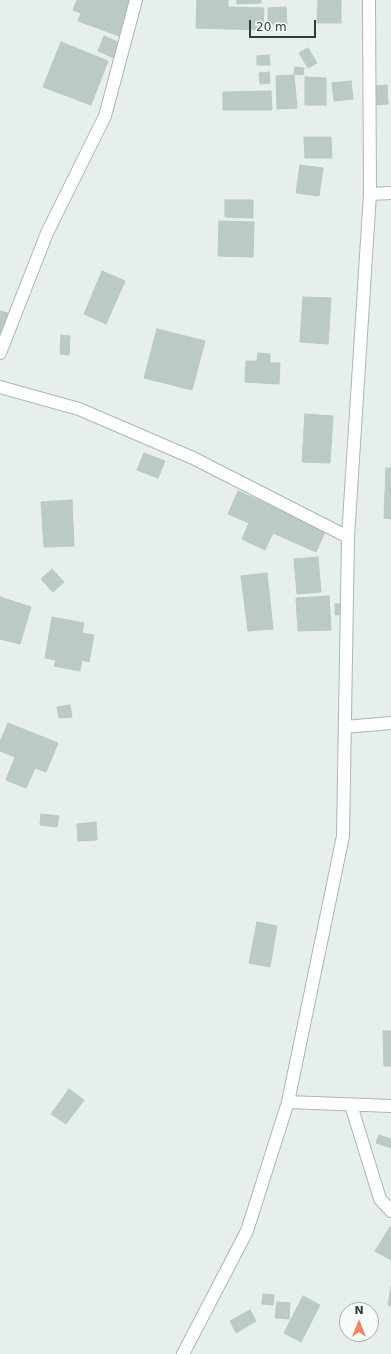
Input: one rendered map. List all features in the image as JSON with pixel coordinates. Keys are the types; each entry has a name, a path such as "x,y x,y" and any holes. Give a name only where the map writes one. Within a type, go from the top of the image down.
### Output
{"street":[{"path":"0,353 47,233 105,116 136,0"},
{"path":"183,1354 247,1231 288,1102 343,836 348,537 370,194 369,0"},
{"path":"370,194 391,193"},
{"path":"0,387 79,409 193,458 348,537"},
{"path":"345,727 391,723"},
{"path":"288,1102 391,1106"},
{"path":"351,1105 380,1199 391,1210"}],"building":[{"path":"77,0 132,0 119,36 78,21 81,13 73,10"},
{"path":"197,0 228,0 228,7 264,8 263,30 196,28"},
{"path":"237,0 261,0 261,3 237,4"},
{"path":"318,0 341,0 341,23 317,23"},
{"path":"286,7 287,24 268,24 268,8"},
{"path":"104,36 120,43 114,58 98,51"},
{"path":"61,42 108,61 91,105 43,87"},
{"path":"308,48 317,63 308,68 299,53"},
{"path":"269,55 270,65 257,65 257,56"},
{"path":"295,67 304,68 303,75 294,74"},
{"path":"269,72 270,83 260,84 259,73"},
{"path":"294,75 297,108 277,109 276,76"},
{"path":"305,77 326,78 326,105 305,105"},
{"path":"351,81 353,99 334,101 332,83"},
{"path":"387,85 388,104 376,105 375,86"},
{"path":"271,91 272,110 223,110 223,92"},
{"path":"304,137 331,137 332,158 305,158"},
{"path":"300,165 323,168 319,196 296,193"},
{"path":"225,200 253,200 253,218 225,217"},
{"path":"219,221 254,222 253,257 218,256"},
{"path":"102,271 125,281 106,324 84,314"},
{"path":"303,297 331,298 328,344 300,342"},
{"path":"0,311 8,313 0,338"},
{"path":"157,329 205,341 192,390 144,378"},
{"path":"61,335 70,336 69,355 60,354"},
{"path":"258,353 270,354 270,363 280,363 279,384 245,382 246,361 257,361"},
{"path":"305,414 333,416 330,463 302,462"},
{"path":"144,453 165,461 158,478 137,470"},
{"path":"386,468 391,468 391,519 384,518"},
{"path":"238,491 326,530 316,552 273,533 265,550 242,539 249,523 228,514"},
{"path":"72,500 74,546 44,547 41,502"},
{"path":"318,557 321,592 297,594 294,559"},
{"path":"52,569 64,582 53,592 41,579"},
{"path":"267,573 273,629 248,631 241,576"},
{"path":"329,596 331,630 298,631 296,598"},
{"path":"0,597 31,607 20,644 0,639"},
{"path":"335,604 345,604 345,614 335,615"},
{"path":"52,617 84,623 82,633 94,635 89,662 82,660 80,671 54,666 56,660 45,658"},
{"path":"70,705 72,717 59,718 57,707"},
{"path":"8,723 58,743 46,772 35,768 26,788 6,780 15,757 0,751 0,742"},
{"path":"41,814 59,816 57,827 40,825"},
{"path":"96,822 97,840 78,841 77,824"},
{"path":"257,922 277,926 270,967 249,963"},
{"path":"383,1031 391,1031 391,1066 384,1066"},
{"path":"69,1089 84,1100 66,1124 51,1114"},
{"path":"379,1135 391,1139 391,1148 376,1143"},
{"path":"390,1227 391,1228 391,1260 375,1251"},
{"path":"391,1287 391,1306 388,1305"},
{"path":"263,1294 274,1295 273,1305 262,1304"},
{"path":"303,1296 320,1305 301,1342 284,1333"},
{"path":"277,1302 290,1303 289,1319 275,1318"},
{"path":"250,1310 256,1321 236,1333 230,1321"}]}
